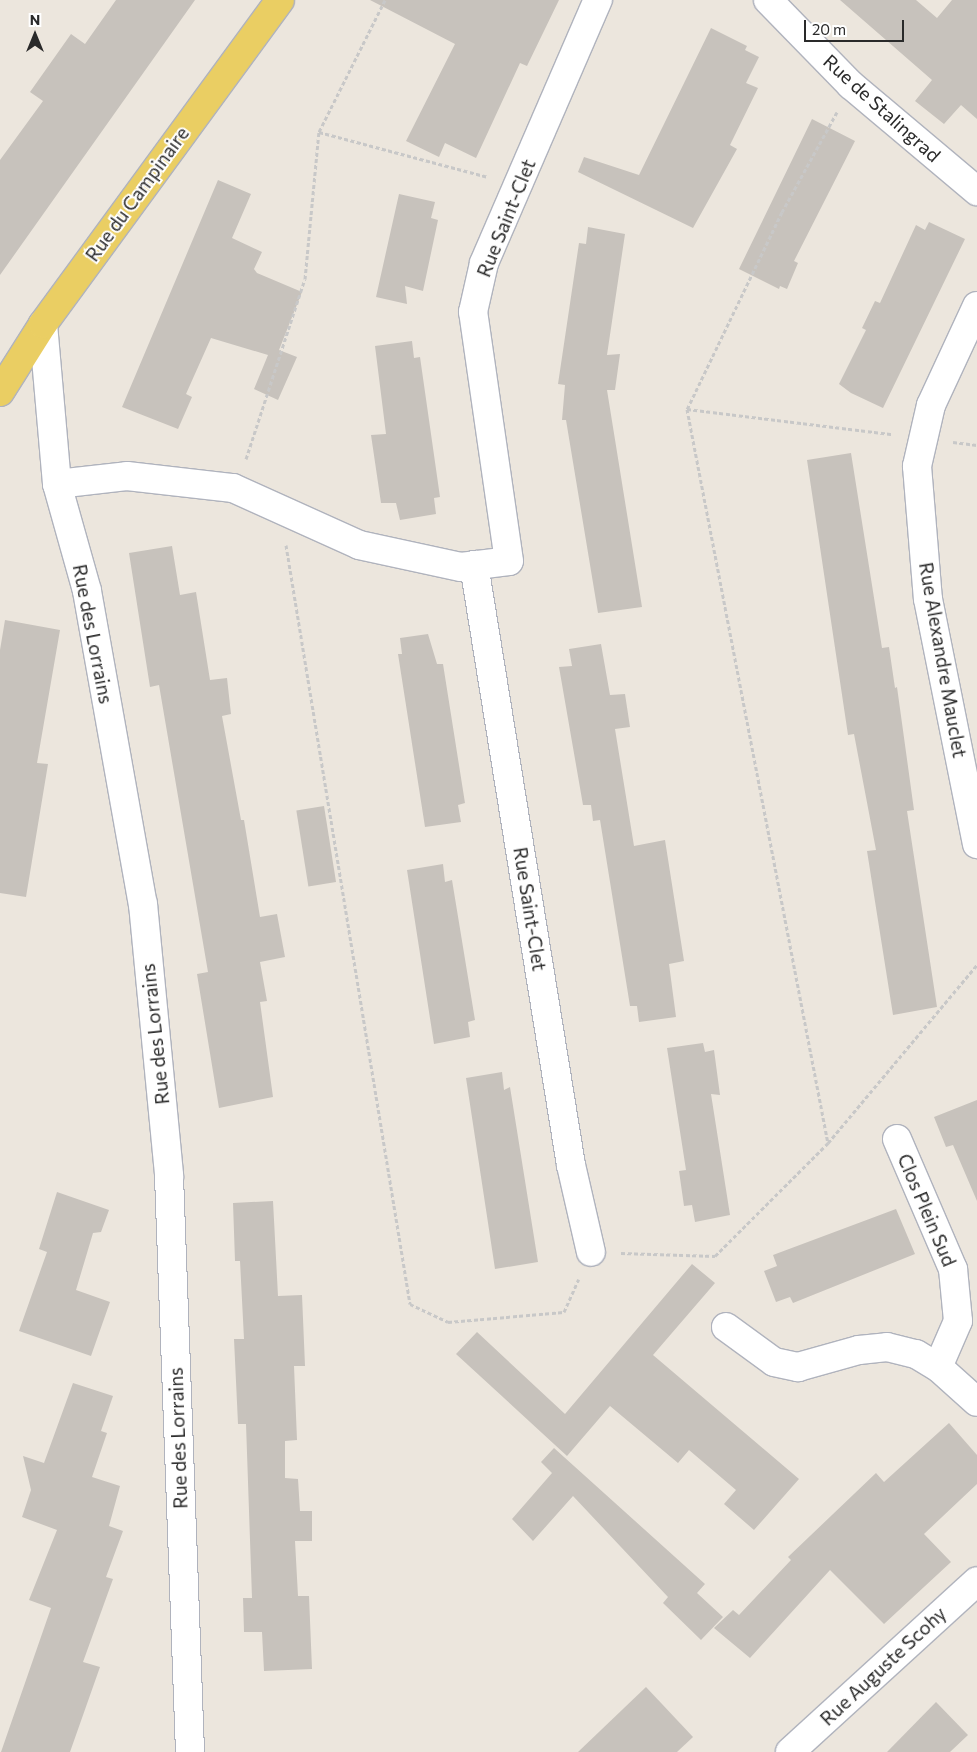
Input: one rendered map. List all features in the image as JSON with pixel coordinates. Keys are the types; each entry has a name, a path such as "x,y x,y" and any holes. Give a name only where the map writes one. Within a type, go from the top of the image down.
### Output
{"main road":[{"name":"Rue du Campinaire","path":"0,392 43,324 280,0"}],"street":[{"name":"Rue Saint-Clet","path":"57,484 127,476 233,488 359,545 461,567 509,561 473,312 484,263 598,0"},
{"name":"Rue de Stalingrad","path":"768,0 851,85 977,191"},
{"name":"Rue Alexandre Mauclet","path":"977,306 931,405 917,466 928,599 977,844"},
{"name":"Rue des Lorrains","path":"43,324 57,484 87,590 143,904 169,1176 190,1752"},
{"name":"Rue Saint-Clet","path":"474,565 571,1165 591,1252"},
{"name":"Clos Plein Sud","path":"897,1139 953,1269 958,1321 938,1367"},
{"path":"726,1327 774,1362 798,1367 859,1350 887,1347 916,1354 938,1367 977,1402"},
{"name":"Rue Auguste Scohy","path":"790,1752 977,1580"}],"path":[{"path":"233,488 305,280 319,132 385,0"},
{"path":"828,1143 687,409 782,212 851,85"},
{"path":"319,132 410,154 517,186"},
{"path":"687,409 977,445"},
{"path":"281,509 410,1304 448,1322 564,1312 591,1252 715,1256 828,1143 977,965"}],"building":[{"path":"116,0 195,0 0,275 0,160 43,101 30,92 71,34 85,44"},
{"path":"370,0 559,0 527,66 520,63 476,158 445,143 439,157 406,141 455,44"},
{"path":"840,0 916,0 937,18 952,0 977,0 977,119 961,105 944,124 915,101 932,80"},
{"path":"711,28 747,46 745,50 759,57 746,83 758,88 730,145 737,149 693,228 578,172 584,157 639,175"},
{"path":"812,119 855,141 794,261 798,263 787,289 780,286 779,289 739,269"},
{"path":"218,180 251,194 232,238 262,252 254,269 257,273 302,292 279,350 297,357 278,400 254,389 268,355 211,338 186,394 192,397 178,429 122,407"},
{"path":"399,194 435,202 431,218 438,220 423,291 405,286 407,304 376,297"},
{"path":"929,222 965,239 883,408 851,393 839,384 866,330 862,328 875,301 880,303 916,225 925,230"},
{"path":"588,227 625,234 607,355 620,354 615,390 607,390 642,607 598,613 566,420 562,420 565,385 558,384 579,243 586,244"},
{"path":"412,341 414,358 420,357 440,497 434,498 436,514 400,520 396,503 381,503 371,435 386,434 375,346"},
{"path":"851,453 882,648 889,647 895,688 897,687 914,810 907,811 937,1007 893,1015 867,851 876,850 854,734 848,735 807,460"},
{"path":"172,546 180,595 196,592 210,680 227,678 231,714 222,716 241,820 244,820 260,917 277,914 285,957 260,962 267,1001 260,1002 273,1097 219,1108 197,974 208,972 159,685 150,687 129,553"},
{"path":"5,620 60,630 37,763 48,764 26,897 0,893 0,650"},
{"path":"428,634 437,664 443,664 465,803 458,805 461,822 425,827 398,654 402,654 400,638"},
{"path":"601,644 610,695 625,694 630,727 615,729 634,846 665,840 684,961 669,964 676,1017 639,1022 637,1006 630,1006 600,820 593,821 591,805 583,805 559,667 572,666 569,649"},
{"path":"324,806 336,882 308,886 296,810"},
{"path":"443,864 445,882 452,880 475,1020 468,1022 470,1037 434,1044 407,870"},
{"path":"703,1043 705,1052 714,1050 720,1095 711,1094 730,1215 695,1222 692,1205 684,1206 679,1171 686,1170 667,1048"},
{"path":"502,1072 504,1090 510,1087 538,1262 495,1269 466,1078"},
{"path":"977,1100 977,1201 953,1145 946,1147 934,1117"},
{"path":"57,1192 109,1210 101,1232 93,1233 76,1290 110,1302 91,1356 19,1331 47,1252 39,1249"},
{"path":"273,1201 278,1296 302,1295 305,1366 294,1366 297,1440 285,1441 285,1478 298,1479 300,1511 312,1511 312,1541 295,1541 298,1596 309,1596 312,1669 264,1671 262,1632 244,1632 243,1598 252,1598 246,1424 238,1424 234,1339 244,1339 240,1261 235,1261 233,1203"},
{"path":"896,1209 915,1254 793,1303 790,1297 776,1302 764,1271 777,1266 773,1255"},
{"path":"692,1264 715,1283 653,1355 799,1479 754,1530 724,1504 736,1490 689,1450 678,1463 610,1406 567,1456 456,1354 477,1332 565,1414"},
{"path":"73,1383 113,1396 101,1431 107,1433 92,1477 120,1486 109,1526 123,1531 106,1577 113,1579 83,1662 100,1667 70,1752 1,1752 51,1608 29,1600 57,1530 22,1517 31,1490 23,1456 44,1463"},
{"path":"949,1423 977,1455 977,1484 924,1534 951,1562 884,1624 830,1570 750,1658 714,1628 733,1610 739,1615 791,1560 788,1557 876,1473 884,1482"},
{"path":"554,1448 705,1584 697,1593 723,1617 701,1640 663,1603 668,1597 573,1496 533,1541 512,1519 552,1473 541,1462"},
{"path":"646,1687 693,1737 677,1752 578,1752"},
{"path":"936,1702 968,1735 950,1752 887,1752"}]}
